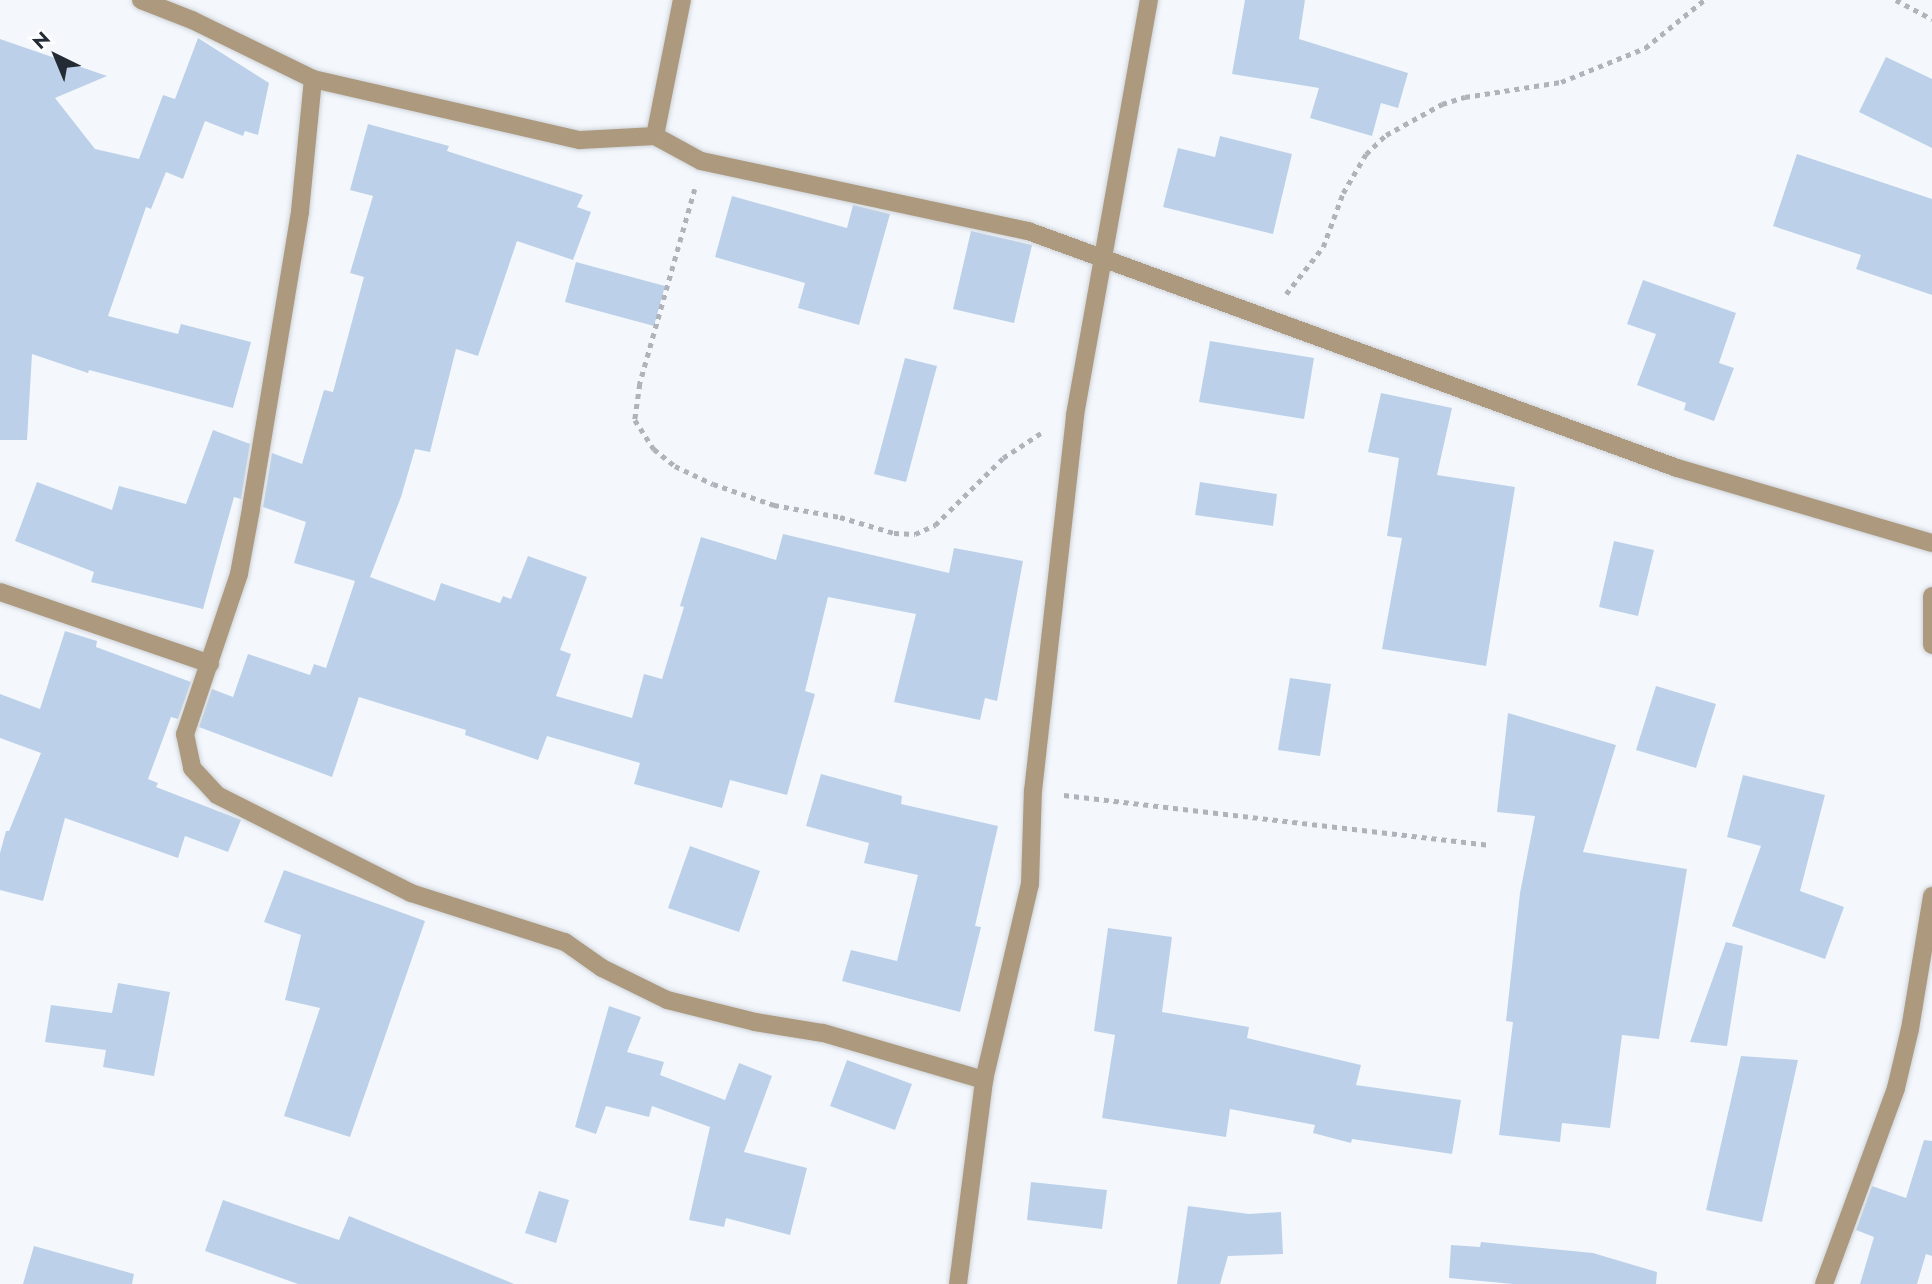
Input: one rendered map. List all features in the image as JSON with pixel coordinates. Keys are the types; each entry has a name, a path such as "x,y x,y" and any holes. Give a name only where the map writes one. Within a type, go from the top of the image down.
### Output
{"street":[{"path":"141,0 192,20 313,79 580,140 655,136 701,161 1028,231 1677,468 1932,543"},
{"path":"655,136 682,0"},
{"path":"958,1284 984,1080 1030,884 1033,791 1075,415 1149,0"},
{"path":"313,79 300,212 251,509 239,574 185,734 192,768 217,795 411,893 565,943 610,972 667,1000 755,1023 823,1033 984,1080"},
{"path":"0,592 210,664"},
{"path":"1932,596 1932,645"},
{"path":"1825,1284 1896,1088 1910,1028 1932,896"}],"path":[{"path":"1268,317 1323,247 1343,193 1360,164 1386,135 1442,104 1465,97 1561,82 1645,48 1704,0"},
{"path":"1896,0 1932,19"},
{"path":"701,161 685,232 639,384 635,421 654,449 674,466 713,484 774,505 840,517 894,534 915,534 935,525 1003,458 1037,434 1075,415"},
{"path":"1033,791 1490,845"}],"building":[{"path":"1245,0 1305,0 1299,39 1408,73 1398,108 1381,103 1372,136 1310,118 1319,88 1232,74"},
{"path":"198,38 269,83 258,135 245,131 243,136 205,121 183,179 166,172 151,209 146,207 108,316 178,334 181,324 251,342 233,408 89,370 88,373 32,354 27,440 0,440 0,39 107,76 55,98 95,149 139,159 163,95 175,99"},
{"path":"1886,57 1932,79 1932,148 1859,112"},
{"path":"368,124 449,146 447,151 583,195 577,207 591,212 573,260 517,241 478,356 456,349 430,452 415,449 401,497 370,577 435,601 441,583 500,603 503,596 511,599 528,556 587,577 560,650 571,654 556,696 632,718 644,674 662,679 684,607 680,606 701,537 776,560 783,534 949,573 954,548 1023,561 997,701 985,698 980,720 894,702 916,614 828,597 805,691 815,694 787,795 730,780 722,808 634,784 640,763 547,736 538,760 465,735 466,730 359,697 332,777 199,727 212,689 233,697 248,654 310,675 314,664 326,668 355,581 294,563 306,522 263,507 272,453 302,464 324,390 333,392 364,277 350,273 373,196 350,190"},
{"path":"1220,136 1292,154 1273,234 1163,207 1178,148 1215,157"},
{"path":"1797,154 1932,199 1932,295 1856,269 1861,255 1773,226"},
{"path":"732,196 847,228 853,205 890,214 859,325 798,308 805,283 715,257"},
{"path":"971,231 1032,245 1014,323 953,309"},
{"path":"576,262 665,286 654,326 565,302"},
{"path":"1643,280 1736,313 1719,363 1734,368 1714,421 1684,410 1686,403 1637,385 1656,334 1627,324"},
{"path":"1210,341 1314,358 1304,419 1199,402"},
{"path":"905,358 937,366 906,482 874,474"},
{"path":"1381,393 1452,408 1437,475 1515,487 1486,666 1382,649 1402,538 1387,536 1399,458 1368,452"},
{"path":"213,430 250,444 241,499 234,497 203,609 91,582 94,572 15,541 37,482 112,510 119,486 186,504"},
{"path":"1200,482 1277,494 1273,526 1195,515"},
{"path":"1614,541 1654,550 1638,616 1599,607"},
{"path":"65,631 97,641 96,647 191,682 178,719 171,717 148,779 158,783 156,787 241,820 228,852 185,836 178,858 65,818 43,901 0,890 0,853 6,831 9,831 41,753 0,738 0,694 40,709"},
{"path":"1290,678 1331,684 1320,756 1278,750"},
{"path":"1656,686 1716,704 1696,768 1636,750"},
{"path":"1508,713 1616,745 1583,852 1687,869 1659,1039 1622,1035 1610,1128 1562,1123 1560,1142 1499,1135 1513,1022 1506,1021 1520,893 1535,816 1497,812"},
{"path":"821,774 902,796 901,804 998,826 975,926 981,927 960,1012 842,981 851,950 897,961 918,875 864,863 869,843 806,826"},
{"path":"1743,775 1825,795 1800,891 1844,907 1825,959 1732,926 1761,846 1727,837"},
{"path":"690,846 760,871 739,932 668,908"},
{"path":"284,870 425,921 350,1137 284,1116 320,1008 285,1000 301,935 264,922"},
{"path":"1108,928 1172,937 1162,1012 1249,1027 1247,1038 1361,1065 1356,1085 1461,1100 1452,1154 1352,1139 1351,1143 1313,1133 1315,1125 1230,1109 1226,1137 1102,1118 1115,1035 1094,1031"},
{"path":"1726,942 1743,946 1727,1046 1690,1042"},
{"path":"118,983 170,992 154,1076 103,1067 106,1050 45,1042 51,1005 112,1013"},
{"path":"609,1006 641,1017 627,1052 664,1062 660,1075 725,1100 739,1063 772,1076 744,1152 807,1168 790,1235 726,1218 724,1227 689,1220 710,1127 652,1106 649,1117 606,1106 596,1134 575,1127"},
{"path":"1741,1056 1798,1060 1762,1222 1706,1210"},
{"path":"847,1060 912,1084 895,1130 830,1106"},
{"path":"1924,1140 1932,1141 1932,1256 1926,1254 1917,1284 1860,1284 1874,1237 1856,1230 1872,1186 1906,1198"},
{"path":"1031,1182 1107,1190 1102,1229 1027,1220"},
{"path":"539,1191 569,1200 556,1243 525,1233"},
{"path":"223,1200 339,1240 349,1216 514,1284 298,1284 205,1251"},
{"path":"1188,1206 1249,1214 1281,1212 1283,1254 1228,1256 1220,1284 1177,1284"},
{"path":"1481,1242 1593,1253 1657,1272 1656,1284 1513,1284 1449,1278 1451,1245 1480,1247"},
{"path":"34,1246 134,1274 132,1284 23,1284"}]}
